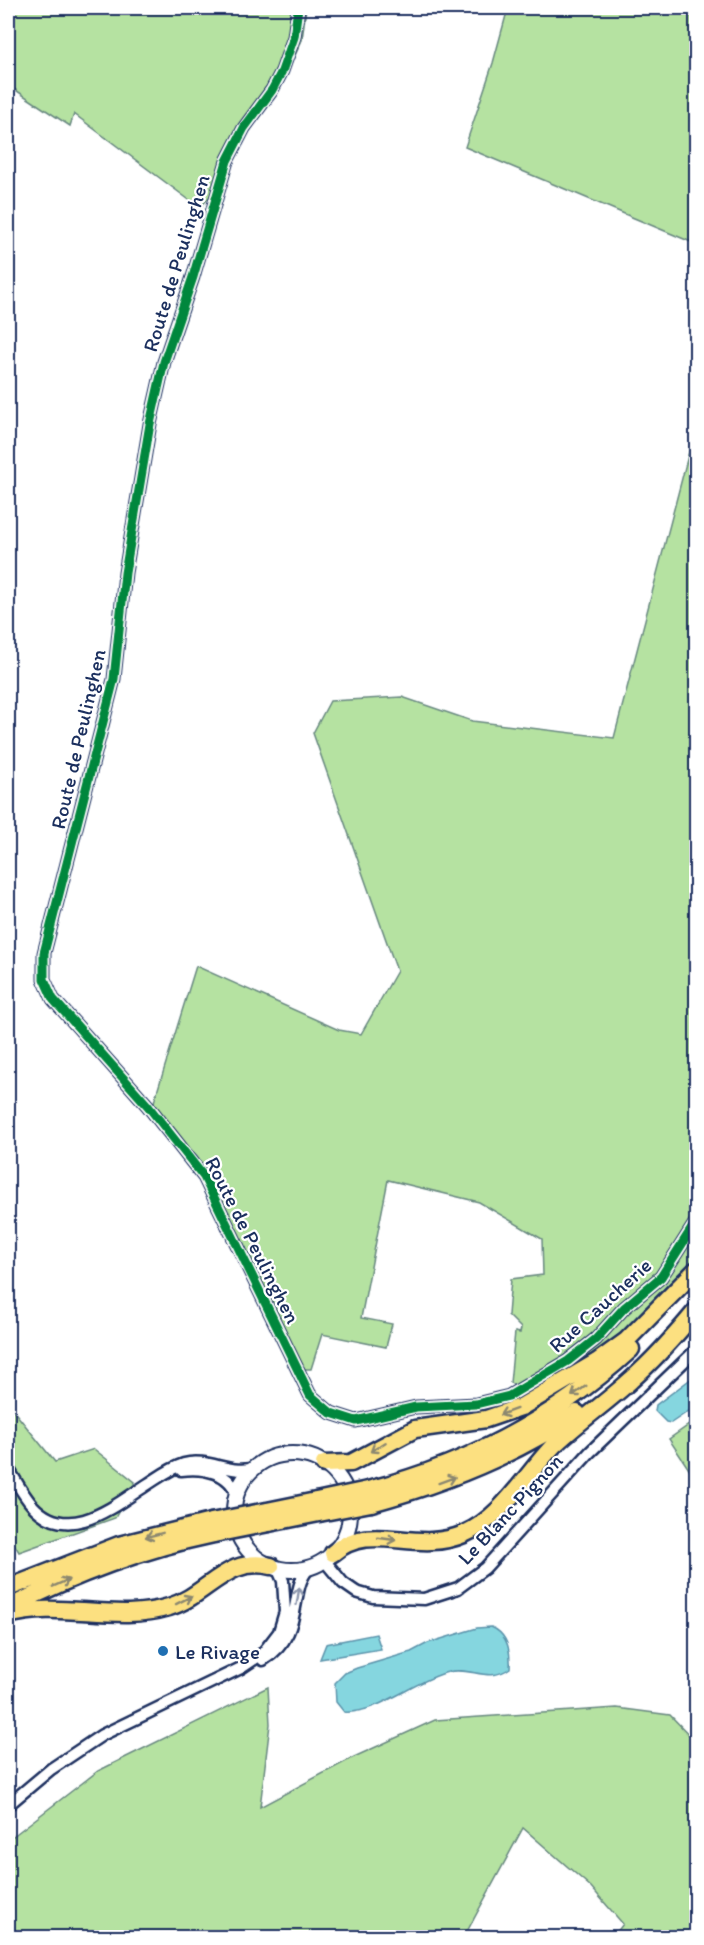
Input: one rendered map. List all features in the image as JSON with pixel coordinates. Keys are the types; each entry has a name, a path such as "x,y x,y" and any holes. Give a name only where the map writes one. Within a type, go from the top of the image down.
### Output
{"highway":[{"path":"324,1464 351,1463 415,1429 486,1419 521,1407 597,1362 626,1341 696,1270"},
{"path":"369,1497 500,1442 535,1421 621,1358 696,1277"},
{"path":"8,1588 119,1545 422,1489 480,1467 563,1422 632,1369 696,1300"},
{"path":"323,1560 348,1542 360,1538 435,1542 462,1535 483,1524 554,1446 643,1369 696,1311"},
{"path":"8,1608 125,1558 212,1528"},
{"path":"8,1615 44,1610 137,1612 159,1610 186,1600 235,1566 254,1563 271,1566"}],"street":[{"name":"Route de Peulinghen","path":"298,8 294,37 282,71 272,90 244,128 227,161 193,277 164,362 150,424 125,573 114,679 44,953 43,969 48,989 61,1008 148,1106 200,1171 308,1390"},
{"name":"Rue Caucherie","path":"308,1390 314,1400 331,1413 356,1421 416,1407 476,1404 509,1396 568,1361 597,1338 624,1308 661,1277 696,1222"},
{"name":"Le Blanc Pignon","path":"323,1560 343,1583 356,1592 374,1597 424,1599 458,1588 494,1559 590,1452 652,1395 696,1350"},
{"path":"8,1468 34,1507 49,1518 67,1522 83,1521 100,1515 180,1465 196,1462 244,1471 272,1458 289,1455 307,1456 324,1464 341,1481 349,1504 348,1528 323,1560 304,1574 295,1616 284,1640 266,1658 102,1735 51,1769 8,1805"},
{"path":"241,1668 268,1648 283,1625 286,1606 281,1576 251,1552 241,1538 235,1515 237,1497 244,1480 256,1467"},
{"path":"163,1474 187,1469 211,1472 230,1482 237,1497"},
{"path":"271,1566 295,1569 323,1560"}],"green space":[{"path":"8,8 306,8 302,40 281,86 240,145 227,176 200,208 74,114 70,126 8,85"},
{"path":"508,8 696,8 696,244 465,147 493,63"},
{"path":"696,425 696,1258 666,1293 606,1347 533,1394 510,1383 515,1332 520,1333 521,1328 508,1315 511,1279 543,1275 542,1239 479,1202 388,1180 361,1318 392,1324 386,1347 322,1334 311,1369 303,1369 214,1183 153,1105 196,966 339,1030 361,1034 397,971 313,733 330,701 402,697 472,721 614,738"},
{"path":"8,1404 55,1462 94,1449 135,1482 115,1518 19,1552 8,1534"},
{"path":"696,1420 696,1480 669,1439"},
{"path":"268,1687 270,1724 260,1807 354,1757 435,1720 617,1708 670,1715 696,1742 696,1937 613,1937 623,1924 591,1887 523,1828 464,1937 8,1937 8,1840 98,1771"}],"water":[{"path":"696,1375 696,1406 671,1423 666,1422 655,1411 656,1405"},
{"path":"491,1627 501,1634 509,1649 510,1668 502,1673 487,1675 464,1671 448,1672 422,1682 382,1703 356,1711 344,1712 336,1702 335,1683 345,1673 411,1652 428,1643 477,1628"},
{"path":"376,1634 381,1649 320,1659 326,1644"}],"cycle path":[{"path":"298,8 294,37 282,71 272,90 244,128 227,161 193,277 164,362 150,424 125,573 114,679 44,953 44,979 53,999 148,1106 204,1177 310,1395 331,1413 356,1421 416,1407 476,1404 509,1396 568,1361 596,1339 624,1308 661,1277 696,1222"}],"place":[{"name":"Le Rivage","path":"163,1651"}]}
